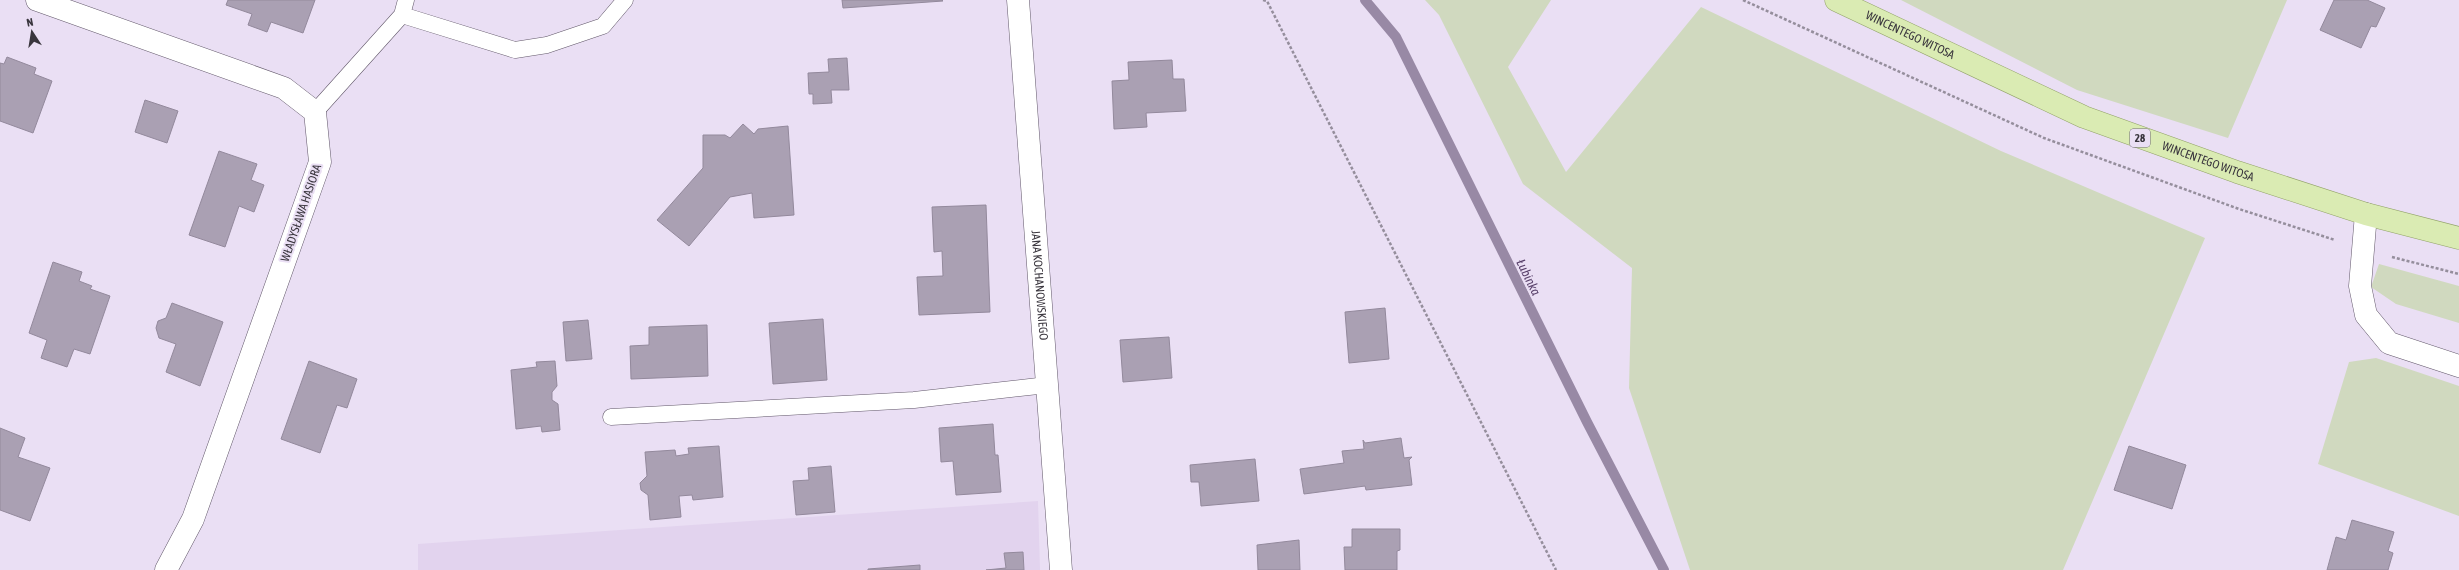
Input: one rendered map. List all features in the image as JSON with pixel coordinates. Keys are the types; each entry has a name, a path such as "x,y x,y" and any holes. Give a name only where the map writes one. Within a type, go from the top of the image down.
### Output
{"main road":[{"name":"WINCENTEGO WITOSA","path":"1845,2 2084,118 2237,172 2366,214 2459,238"}],"street":[{"path":"37,0 284,88 315,112"},
{"name":"JANA KOCHANOWSKIEGO","path":"1018,0 1061,570"},
{"name":"WŁADYSŁAWA HASIORA","path":"166,570 193,519 320,162 315,112"},
{"path":"2366,214 2360,286 2366,315 2389,343 2459,366"}],"lane":[{"path":"315,112 404,8 515,50 547,45 603,26 626,0"},
{"path":"611,417 914,400 1047,385"}],"path":[{"path":"1263,0 1267,1 1556,570"}],"shaded area":[{"path":"1038,501 1040,570 418,570 418,544"}],"green space":[{"path":"1425,0 1551,0 1508,67 1566,172 1701,7 2001,151 2205,238 2063,570 1690,570 1629,388 1632,268 1523,184 1439,15"},
{"path":"1901,0 2287,0 2228,138 2077,90"},
{"path":"2379,264 2459,286 2459,323 2396,304 2371,287"},
{"path":"2376,358 2459,386 2459,516 2318,464 2349,362"}],"building":[{"path":"228,0 315,0 303,33 271,22 267,32 248,25 252,14 226,5"},
{"path":"842,0 942,0 943,1 843,8"},
{"path":"2334,0 2367,0 2385,8 2376,27 2371,26 2361,48 2320,30"},
{"path":"7,57 36,68 34,74 52,81 33,133 0,121 0,63 4,64"},
{"path":"847,58 849,90 831,90 832,103 813,104 813,94 809,94 808,73 829,72 828,59"},
{"path":"1172,60 1173,79 1184,79 1186,111 1146,113 1147,127 1114,129 1112,81 1129,80 1128,62"},
{"path":"145,100 178,111 167,143 135,132"},
{"path":"743,124 754,134 758,129 788,126 794,215 754,218 752,193 730,197 689,246 657,220 703,168 703,135 725,135 730,138"},
{"path":"219,151 257,164 251,180 264,185 254,212 239,206 225,247 189,235"},
{"path":"986,205 990,312 919,315 917,277 943,276 942,251 934,252 932,207"},
{"path":"53,262 82,272 79,281 92,286 90,289 110,296 90,354 74,349 67,367 41,358 47,340 29,333"},
{"path":"172,303 223,322 200,386 166,372 176,344 159,338 156,328 158,321 166,318"},
{"path":"1385,308 1389,359 1349,363 1345,312"},
{"path":"823,319 827,380 773,384 769,323"},
{"path":"588,320 592,359 566,361 563,322"},
{"path":"707,325 708,376 631,379 630,346 649,345 649,327"},
{"path":"1169,337 1172,378 1123,382 1120,340"},
{"path":"309,361 357,379 347,408 337,405 320,453 281,439"},
{"path":"555,361 557,386 552,392 552,400 558,404 560,430 542,432 541,426 516,429 511,370 537,367 536,362"},
{"path":"993,424 995,455 998,455 1001,492 956,495 953,461 941,462 939,428"},
{"path":"0,428 25,438 18,457 50,468 30,521 0,510"},
{"path":"1401,438 1404,458 1412,457 1409,460 1412,485 1366,490 1365,486 1304,494 1300,469 1344,463 1342,451 1364,449 1363,440 1365,443"},
{"path":"719,446 723,497 693,500 692,495 679,496 681,517 650,520 648,495 641,490 640,483 647,476 645,452 675,450 676,456 689,454 688,448"},
{"path":"2129,446 2186,465 2172,509 2114,490"},
{"path":"1255,459 1259,501 1201,506 1199,482 1191,482 1190,465"},
{"path":"831,466 835,512 796,515 793,481 809,480 808,468"},
{"path":"2352,520 2394,532 2388,551 2393,553 2388,570 2327,570 2336,537 2346,540"},
{"path":"1352,529 1400,529 1400,550 1397,551 1397,570 1345,570 1344,547 1352,547"},
{"path":"1299,540 1300,570 1258,570 1257,545"},
{"path":"1023,552 1024,570 986,570 1006,568 1004,553"},
{"path":"920,565 920,570 868,570 868,569"}],"waterway":[{"name":"Łubinka","path":"1365,0 1396,37 1587,422 1664,570"}]}
